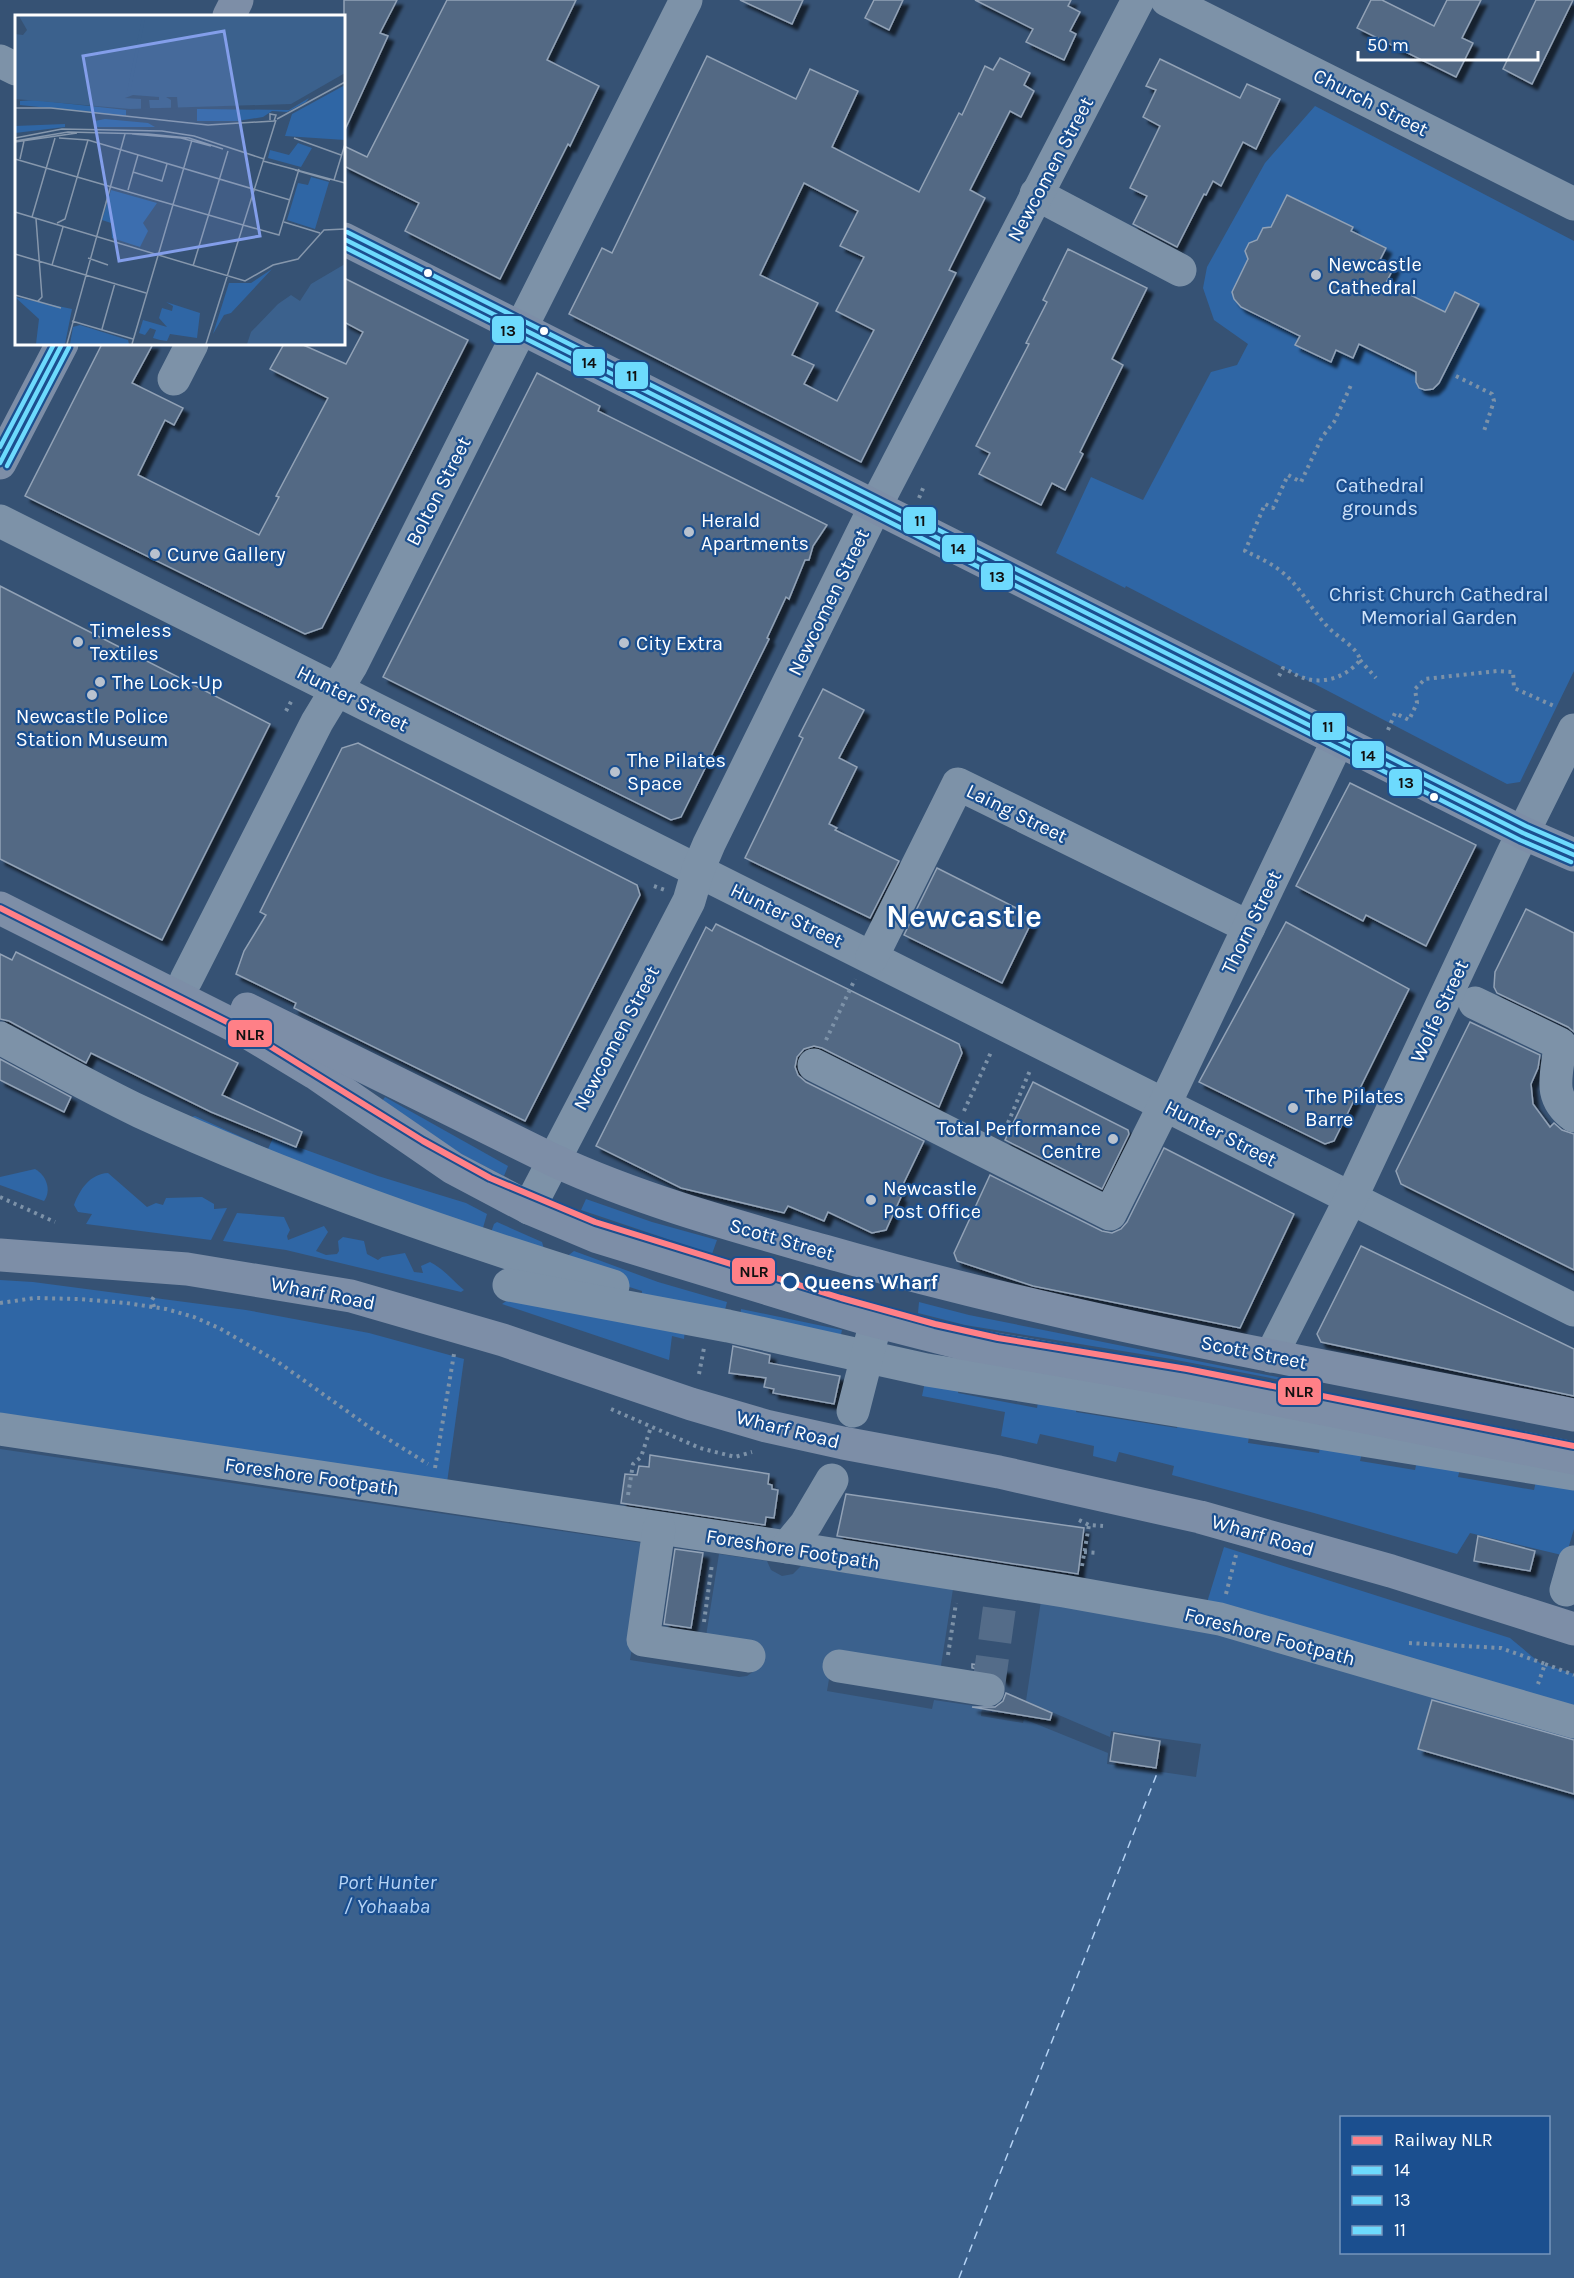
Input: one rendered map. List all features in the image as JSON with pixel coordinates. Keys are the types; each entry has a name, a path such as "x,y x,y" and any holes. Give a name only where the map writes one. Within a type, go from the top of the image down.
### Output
{"main road":[{"path":"230,15 237,0"},
{"path":"345,240 1523,833 1574,855"},
{"path":"0,463 61,345"},
{"name":"Scott Street","path":"0,888 553,1160 588,1176 672,1207 905,1275 1052,1311 1574,1415"},
{"path":"0,908 223,1019 315,1073 441,1160 529,1208 598,1237 867,1319 932,1336 985,1348 1197,1384 1574,1458"},
{"name":"Wharf Road","path":"0,1255 187,1269 351,1296 503,1340 691,1404 766,1426 999,1472 1200,1517 1391,1571 1574,1629"}],"street":[{"name":"Bolton Street","path":"186,980 335,689 351,666 686,0"},
{"name":"Newcomen Street","path":"529,1208 689,901 698,870 875,507 1138,0"},
{"name":"Church Street","path":"1167,0 1574,204"},
{"path":"0,61 15,68"},
{"path":"1036,194 1180,270"},
{"path":"174,379 191,345"},
{"name":"Hunter Street","path":"0,521 698,870 864,967 1003,1025 1574,1310"},
{"name":"Wolfe Street","path":"1271,1356 1351,1198 1523,833 1564,718"},
{"name":"Thorn Street","path":"993,1155 1110,1214 1338,740"},
{"name":"Laing Street","path":"864,967 958,784 1249,927"},
{"path":"1475,1004 1567,1047 1556,1079 1556,1095 1560,1103 1574,1116"},
{"path":"0,1038 139,1111 331,1192 522,1258 637,1294 634,1308"},
{"path":"814,1065 993,1155"},
{"path":"508,1285 729,1326 870,1347 927,1370 1574,1474"},
{"path":"853,1411 870,1347"},
{"name":"Foreshore Footpath","path":"0,1429 436,1478 623,1524 787,1547 1064,1591 1220,1619 1574,1722"},
{"path":"787,1547 806,1524 832,1480"},
{"path":"659,1529 643,1640 749,1656"},
{"path":"839,1666 988,1690"}],"path":[{"path":"1456,376 1492,394 1494,401 1484,431"},
{"path":"1352,384 1334,422 1322,437 1301,482 1288,475 1273,508 1265,504 1245,551 1273,564 1285,574 1301,591 1310,608 1357,652 1360,660 1376,678"},
{"path":"918,501 924,486"},
{"path":"1279,676 1283,668 1304,678 1326,680 1349,672 1360,660"},
{"path":"1388,730 1395,713 1408,720 1418,703 1415,689 1425,679 1497,671 1513,672 1514,687 1564,718"},
{"path":"814,1065 864,967"},
{"path":"953,1136 1003,1025"},
{"path":"993,1155 1042,1044"},
{"path":"0,1197 55,1222"},
{"path":"0,1303 35,1299 79,1299 126,1303 194,1317 219,1328 278,1362 436,1478 454,1353"},
{"path":"623,1524 633,1464 641,1458 651,1427 700,1448 735,1457"},
{"path":"1089,1525 1084,1552 1098,1553"},
{"path":"1220,1619 1236,1554"},
{"path":"1404,1642 1501,1648 1574,1675"},
{"path":"1529,1709 1545,1664"}],"green space":[{"name":"Cathedral grounds","path":"1315,106 1574,241 1574,671 1520,782 1507,784 1126,586 1125,588 1056,553 1091,477 1143,500 1211,372 1237,365 1248,344 1214,320 1203,288 1207,267 1265,163"},
{"path":"385,1097 508,1166 504,1176 455,1151 378,1106"},
{"path":"195,1116 268,1149 273,1138 378,1176 466,1203 487,1214 480,1238 178,1121"},
{"path":"35,1169 47,1183 48,1192 44,1201 0,1185 0,1177"},
{"path":"108,1173 147,1207 156,1203 163,1205 166,1198 202,1197 214,1204 214,1209 227,1208 211,1240 86,1224 92,1214 78,1212 74,1205 76,1199 91,1179"},
{"path":"586,1199 652,1222 717,1240 712,1254 581,1210"},
{"path":"237,1213 284,1217 290,1230 288,1240 324,1226 328,1232 316,1251 326,1255 337,1254 338,1241 343,1237 364,1241 367,1254 378,1260 382,1257 405,1253 414,1272 423,1273 421,1266 430,1262 444,1271 464,1290 461,1292 286,1250 223,1241"},
{"path":"497,1222 542,1242 544,1249 488,1241 494,1224"},
{"path":"574,1251 658,1282 727,1302 724,1314 641,1298 642,1291 557,1264"},
{"path":"0,1280 33,1282 246,1310 369,1333 464,1359 446,1490 0,1423"},
{"path":"515,1295 685,1329 684,1339 672,1336 669,1360 502,1304"},
{"path":"919,1302 969,1315 1317,1385 1317,1387 1171,1359 965,1325 918,1313"},
{"path":"741,1309 842,1330 840,1339 740,1317"},
{"path":"926,1377 959,1383 958,1393 1037,1408 1039,1396 1077,1402 1076,1412 1177,1428 1179,1419 1250,1430 1248,1443 1319,1453 1321,1442 1363,1449 1360,1461 1415,1470 1418,1457 1461,1464 1458,1477 1534,1490 1537,1477 1574,1483 1574,1529 1566,1556 1470,1533 1457,1554 1172,1475 1174,1466 1119,1452 1116,1462 1093,1456 1094,1446 1040,1434 1037,1444 1001,1436 1005,1412 922,1396"},
{"path":"1224,1547 1510,1638 1540,1663 1574,1674 1574,1715 1205,1609"}],"water":[{"name":"Port Hunter / Yohaaba","path":"0,1449 643,1543 702,1547 1166,1618 1574,1732 1574,2278 0,2278"}],"pier":[{"path":"650,1541 1042,1594 1026,1701 1110,1737 1111,1731 1201,1744 1196,1777 1107,1764 1108,1753 1024,1719 1023,1723 981,1716 982,1707 934,1700 932,1709 827,1691 833,1655 940,1672 953,1589 801,1566 793,1574 782,1576 771,1570 767,1561 719,1554 706,1636 754,1671 747,1676 739,1677 630,1660"}],"building":[{"path":"344,0 397,0 380,33 388,36 345,130 345,15"},
{"path":"447,0 576,0 547,60 599,86 500,279 405,231 419,203 345,166 345,146 367,157"},
{"path":"740,0 803,0 792,24"},
{"path":"874,0 903,0 889,30 865,18"},
{"path":"975,0 1071,0 1068,6 1080,12 1070,31 1076,34 1064,60 1026,42 1033,29"},
{"path":"1371,0 1382,0 1434,26 1447,0 1481,0 1462,38 1473,43 1456,77 1357,28"},
{"path":"1536,0 1573,0 1532,84 1503,69"},
{"path":"707,56 796,99 810,69 858,91 832,147 919,192 959,113 962,115 985,66 993,70 1000,58 1030,73 1024,85 1034,91 1021,117 1010,111 970,190 985,198 949,270 956,273 861,462 569,314 602,248 612,253","holes":["804,183 858,211 840,246 864,257 836,311 874,330 837,401 804,384 814,365 792,355 818,303 760,275"]},
{"path":"1160,59 1240,98 1247,84 1280,99 1256,149 1243,142 1221,186 1213,181 1206,195 1204,194 1177,247 1133,224 1147,196 1130,188 1160,126 1143,117 1156,90 1146,86"},
{"name":"Newcastle Cathedral","path":"1287,195 1353,227 1351,231 1386,248 1380,260 1394,267 1386,283 1445,312 1455,292 1479,304 1439,383 1433,389 1419,388 1416,382 1416,372 1359,344 1353,358 1336,350 1331,362 1295,345 1300,336 1241,307 1234,299 1232,292 1248,259 1245,251 1249,243 1257,240 1263,228 1271,227"},
{"path":"1068,249 1147,288 1112,359 1123,365 1080,452 1083,454 1065,490 1052,483 1041,505 979,474 990,453 976,446 1029,344 1026,343 1047,302 1043,300"},
{"path":"345,278 468,340 322,628 305,634 25,496 101,345 152,345 132,383 183,408 174,425 165,420 138,475 259,535 279,497 276,496 328,398 270,369 283,345 303,345 346,364 363,332 345,323"},
{"path":"537,373 600,406 598,411 827,525 813,546 809,560 805,560 789,599 786,597 767,638 769,639 681,817 671,820 383,677"},
{"path":"0,586 270,724 162,940 0,859"},
{"path":"823,689 864,710 839,758 857,767 829,824 837,828 835,830 899,861 870,918 745,858 803,738 799,736"},
{"path":"358,743 637,885 640,895 525,1121 294,1008 296,1003 236,974 244,951 266,915 260,912 342,748"},
{"path":"1350,783 1476,845 1426,946 1366,915 1363,921 1296,886"},
{"path":"937,868 1034,917 1002,983 904,935"},
{"path":"1526,909 1574,933 1574,1032 1497,993 1494,987 1495,972"},
{"path":"1286,922 1409,989 1334,1141 1325,1144 1199,1082"},
{"path":"716,924 959,1044 962,1053 939,1107 822,1048 814,1046 804,1049 797,1057 795,1067 798,1075 806,1082 924,1141 898,1195 901,1197 886,1230 872,1233 828,1212 824,1221 788,1206 784,1213 681,1188 596,1146 706,927 712,931"},
{"path":"16,952 238,1063 222,1095 302,1132 296,1147 211,1112 91,1053 86,1063 9,1021 0,1019 0,954 12,960"},
{"path":"1470,1022 1540,1055 1538,1068 1531,1084 1533,1104 1550,1127 1554,1123 1562,1130 1574,1134 1574,1270 1401,1184 1396,1171"},
{"path":"0,1059 71,1097 64,1112 0,1080"},
{"path":"1033,1082 1128,1130 1129,1134 1102,1189 1005,1140"},
{"path":"1164,1148 1294,1214 1240,1328 1033,1286 957,1261 954,1253 990,1175 1102,1231 1112,1233 1121,1229 1127,1222"},
{"path":"1361,1246 1574,1349 1574,1396 1321,1342 1317,1334"},
{"path":"733,1346 770,1355 769,1363 840,1376 834,1404 773,1393 774,1389 764,1387 766,1378 729,1373"},
{"path":"650,1455 769,1474 768,1484 772,1485 772,1489 778,1490 774,1518 766,1517 765,1525 621,1503 625,1474 637,1475 639,1466 649,1467"},
{"path":"846,1494 1084,1528 1078,1574 837,1536"},
{"path":"1478,1536 1535,1551 1530,1571 1474,1561"},
{"path":"675,1549 703,1553 691,1628 664,1624"},
{"path":"972,1664 1006,1669 1004,1681 992,1672 972,1668"},
{"path":"1006,1693 1052,1713 1050,1720 972,1707 995,1707 1003,1701"},
{"path":"1432,1700 1574,1740 1574,1794 1418,1749"},
{"path":"1114,1733 1160,1741 1156,1768 1110,1761"}],"ferry route":[{"path":"959,2278 1158,1771"}],"tunnel":[{"path":"988,1690 1003,1582"}],"rail line":[{"name":"NLR","path":"0,908 247,1032 423,1141 490,1178 595,1222 841,1298 935,1324 998,1338 1187,1369 1574,1446"}],"transit line":[{"name":"11","path":"347,232 1526,826 1574,847"},
{"name":"14","path":"345,240 1523,833 1574,855"},
{"name":"13","path":"345,248 1520,840 1571,862"},
{"name":"11","path":"0,447 53,345"},
{"name":"14","path":"0,463 61,345"},
{"name":"13","path":"7,466 69,347"}],"place":[{"name":"Newcastle Cathedral","path":"1316,275"},
{"name":"Herald Apartments","path":"689,532"},
{"name":"Curve Gallery","path":"155,554"},
{"name":"Timeless Textiles","path":"78,642"},
{"name":"City Extra","path":"624,643"},
{"name":"The Lock-Up","path":"100,682"},
{"name":"Newcastle Police Station Museum","path":"92,695"},
{"name":"The Pilates Space","path":"615,772"},
{"name":"The Pilates Barre","path":"1293,1108"},
{"name":"Total Performance Centre","path":"1113,1139"},
{"name":"Newcastle Post Office","path":"871,1200"},
{"name":"Queens Wharf","path":"790,1282"}],"district":[{"name":"Newcastle","path":"964,916"}],"park label":[{"name":"Christ Church Cathedral Memorial Garden","path":"1439,606"}]}
